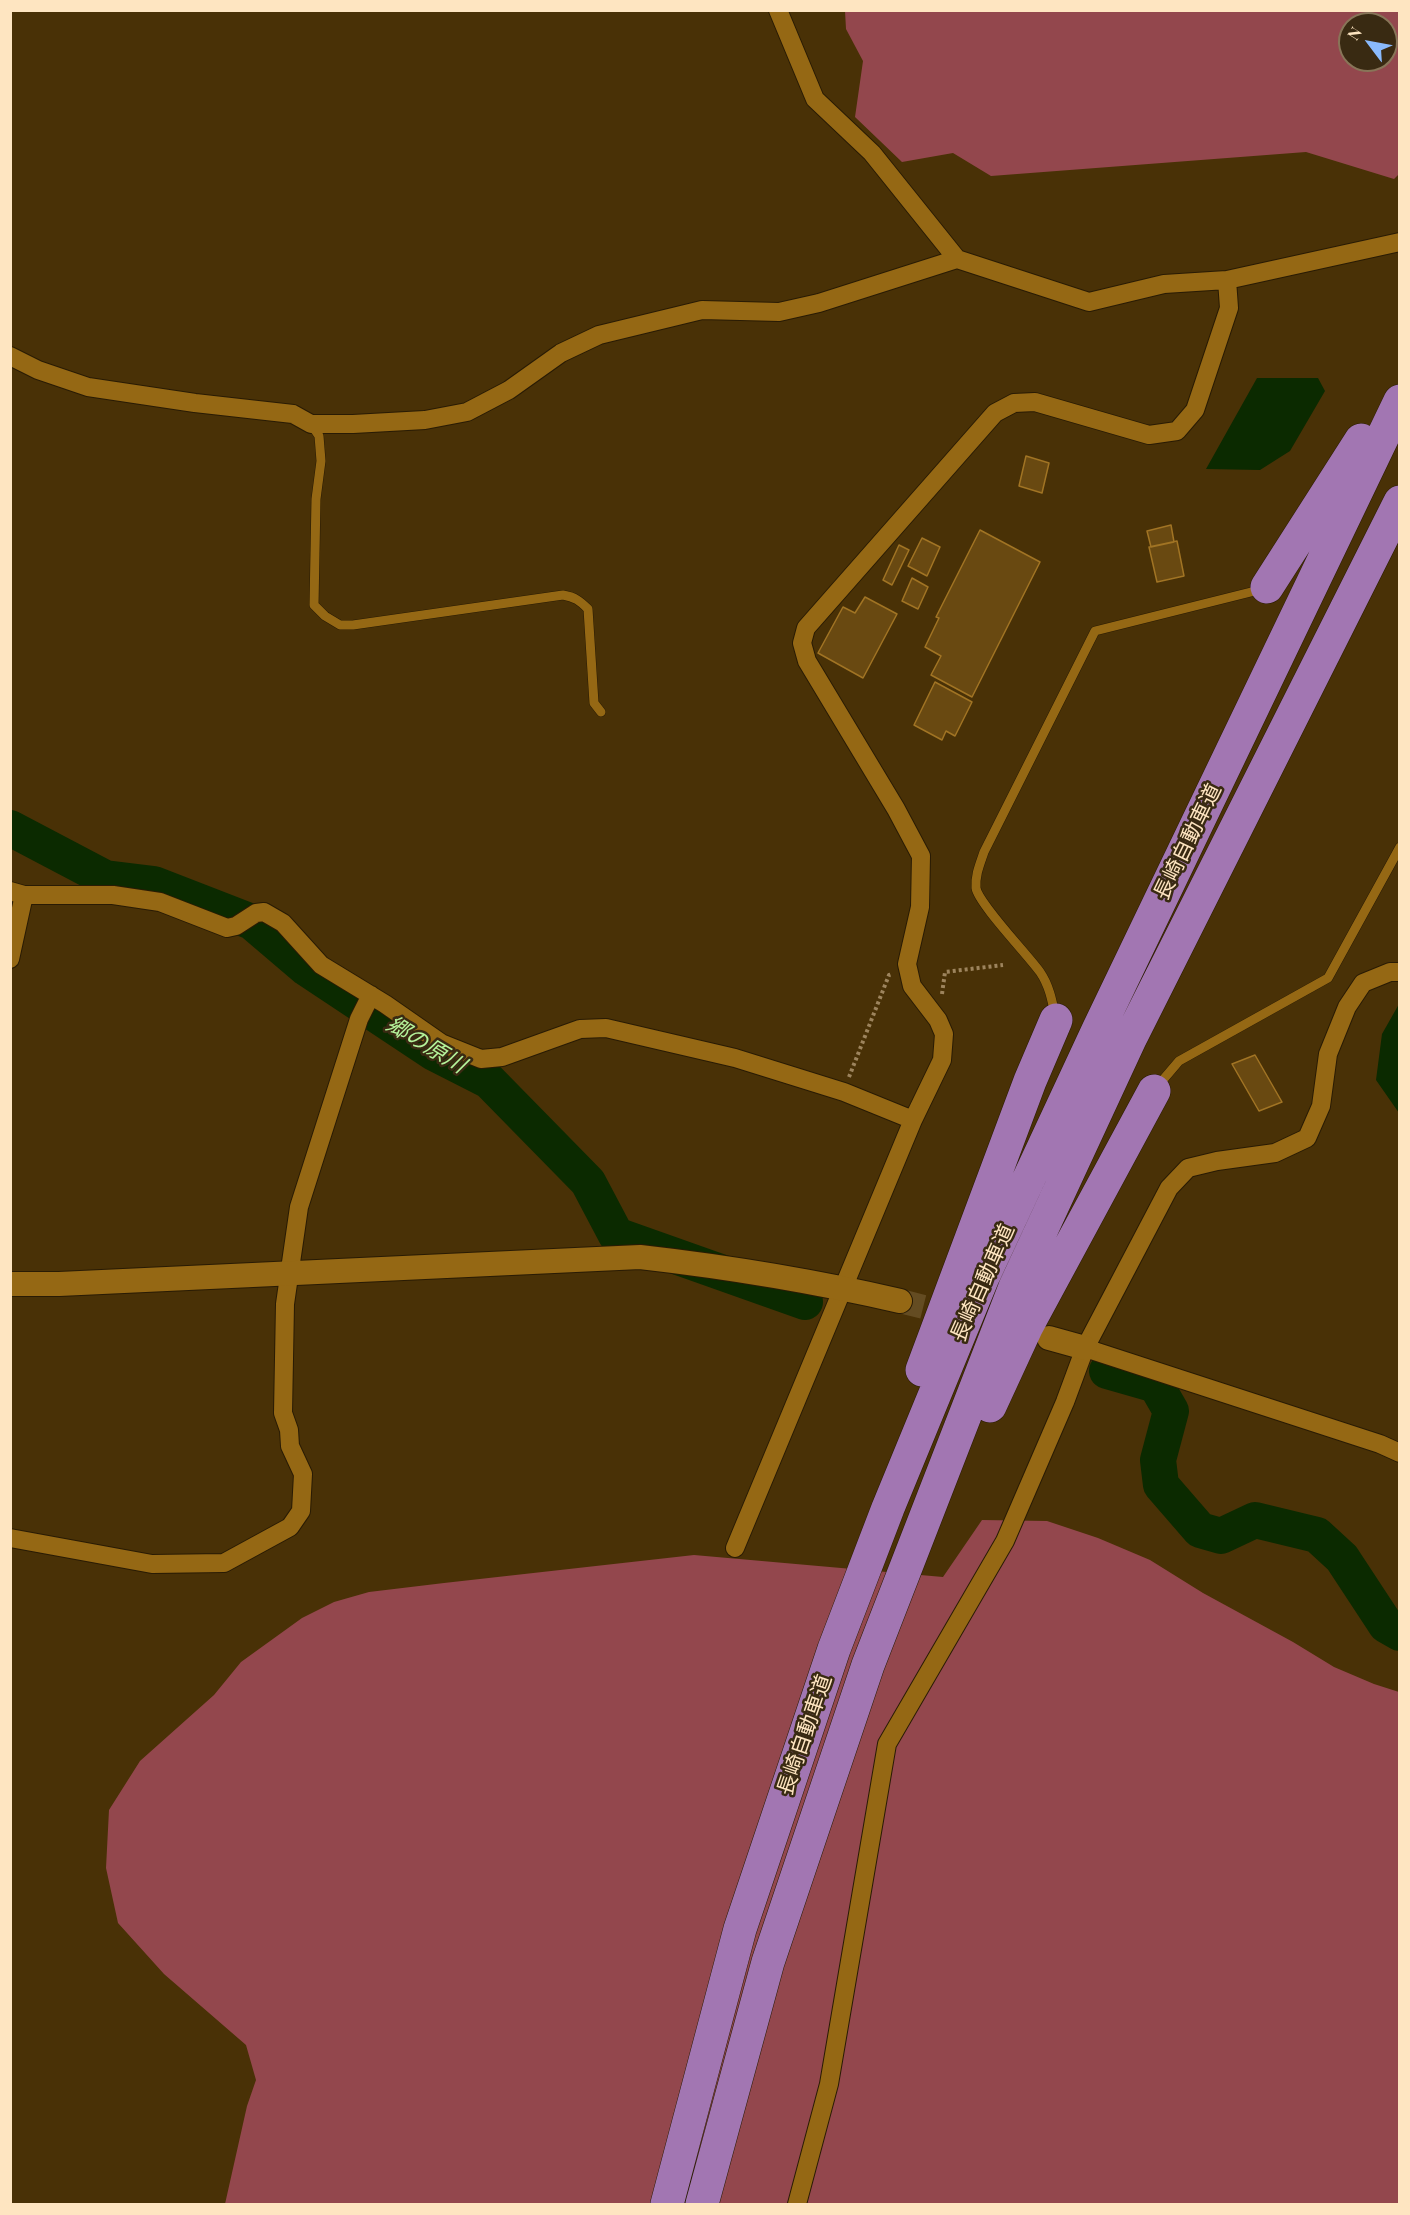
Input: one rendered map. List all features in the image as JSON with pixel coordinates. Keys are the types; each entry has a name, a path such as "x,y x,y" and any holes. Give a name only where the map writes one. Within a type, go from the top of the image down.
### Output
{"highway":[{"path":"1267,587 1400,379"},
{"name":"長崎自動車道","path":"667,2205 740,1929 834,1649 888,1508 984,1277 1098,1030 1400,401"},
{"name":"長崎自動車道","path":"702,2205 768,1962 868,1665 1015,1287 1130,1039 1400,502"},
{"path":"834,1649 891,1453 1026,1092 1056,1020"},
{"path":"923,1520 991,1402 1026,1328 1154,1091"}],"street":[{"path":"778,10 815,99 872,153 957,259 1089,302 1164,284 1227,280 1400,242"},
{"path":"10,356 38,370 88,387 195,403 293,414 311,424 425,420 467,412 509,390 561,353 599,335 702,310 779,312 819,303 957,259"},
{"path":"735,1548 913,1120 942,1060 944,1034 938,1020 912,986 907,964 920,907 921,856 896,809 807,662 802,643 806,628 995,413 1014,403 1035,402 1149,435 1177,431 1195,410 1229,308 1227,280"},
{"path":"10,959 17,893 113,895 160,902 227,928 236,926 256,913 264,912 283,923 321,965 441,1043 481,1059 502,1057 580,1029 606,1028 735,1058 844,1092 913,1120"},
{"path":"797,2205 829,2084 887,1744 1005,1541 1065,1402 1085,1348 1169,1188 1188,1168 1217,1161 1275,1153 1307,1138 1321,1107 1328,1054 1347,1007 1363,983 1390,972 1400,972"},
{"path":"10,1538 152,1564 224,1563 290,1527 301,1511 303,1474 290,1446 289,1430 283,1413 285,1304 299,1207 359,1019 371,996"},
{"path":"10,1284 640,1257 717,1266 842,1288 900,1301"},
{"path":"1049,1338 1380,1444 1400,1453"}],"lane":[{"path":"311,424 319,436 321,461 316,499 312,592 314,605 325,616 340,625 353,626 563,596 572,597 588,609 594,703 601,712"},
{"path":"1056,1020 1050,994 1041,974 976,890 976,874 984,852 1095,631 1267,587"},
{"path":"1154,1091 1179,1061 1328,978 1400,847"}],"path":[{"path":"844,1092 889,975 907,964"},
{"path":"938,1020 945,972 1003,964"}],"shaded area":[{"path":"845,11 1399,11 1399,174 1394,179 1306,152 991,176 953,153 902,162 855,117 863,61 846,29"},
{"path":"1257,378 1318,378 1325,391 1290,451 1260,470 1206,469"},
{"path":"1399,1004 1399,1113 1376,1080 1382,1034"},
{"path":"982,1520 1047,1521 1098,1538 1150,1560 1203,1593 1334,1667 1399,1692 1399,2204 225,2204 247,2106 256,2080 246,2045 164,1974 118,1923 106,1868 109,1810 140,1761 214,1695 241,1662 302,1618 334,1602 369,1592 694,1555 943,1577"}],"building":[{"path":"1026,456 1049,463 1042,493 1019,486"},
{"path":"1171,525 1174,542 1151,547 1147,531"},
{"path":"980,530 1040,562 972,697 931,675 941,656 925,647 939,618 936,617"},
{"path":"922,538 940,547 927,576 908,566"},
{"path":"1177,541 1184,576 1157,582 1149,547"},
{"path":"899,545 909,550 892,585 883,580"},
{"path":"912,578 928,587 918,609 902,601"},
{"path":"865,597 897,614 863,678 818,653 843,607 855,613"},
{"path":"935,682 972,702 955,736 946,731 942,740 914,725"},
{"path":"1255,1055 1282,1102 1259,1111 1232,1064"}],"waterway":[{"name":"郷の原川","path":"10,828 105,878 154,884 252,922 306,968 434,1053 489,1081 588,1182 616,1235 805,1302"},
{"name":"郷の原川","path":"1107,1371 1156,1385 1171,1411 1158,1460 1161,1485 1200,1530 1221,1536 1255,1520 1317,1535 1342,1558 1386,1625 1400,1633"}],"tunnel":[{"path":"900,1301 960,1316"}]}
